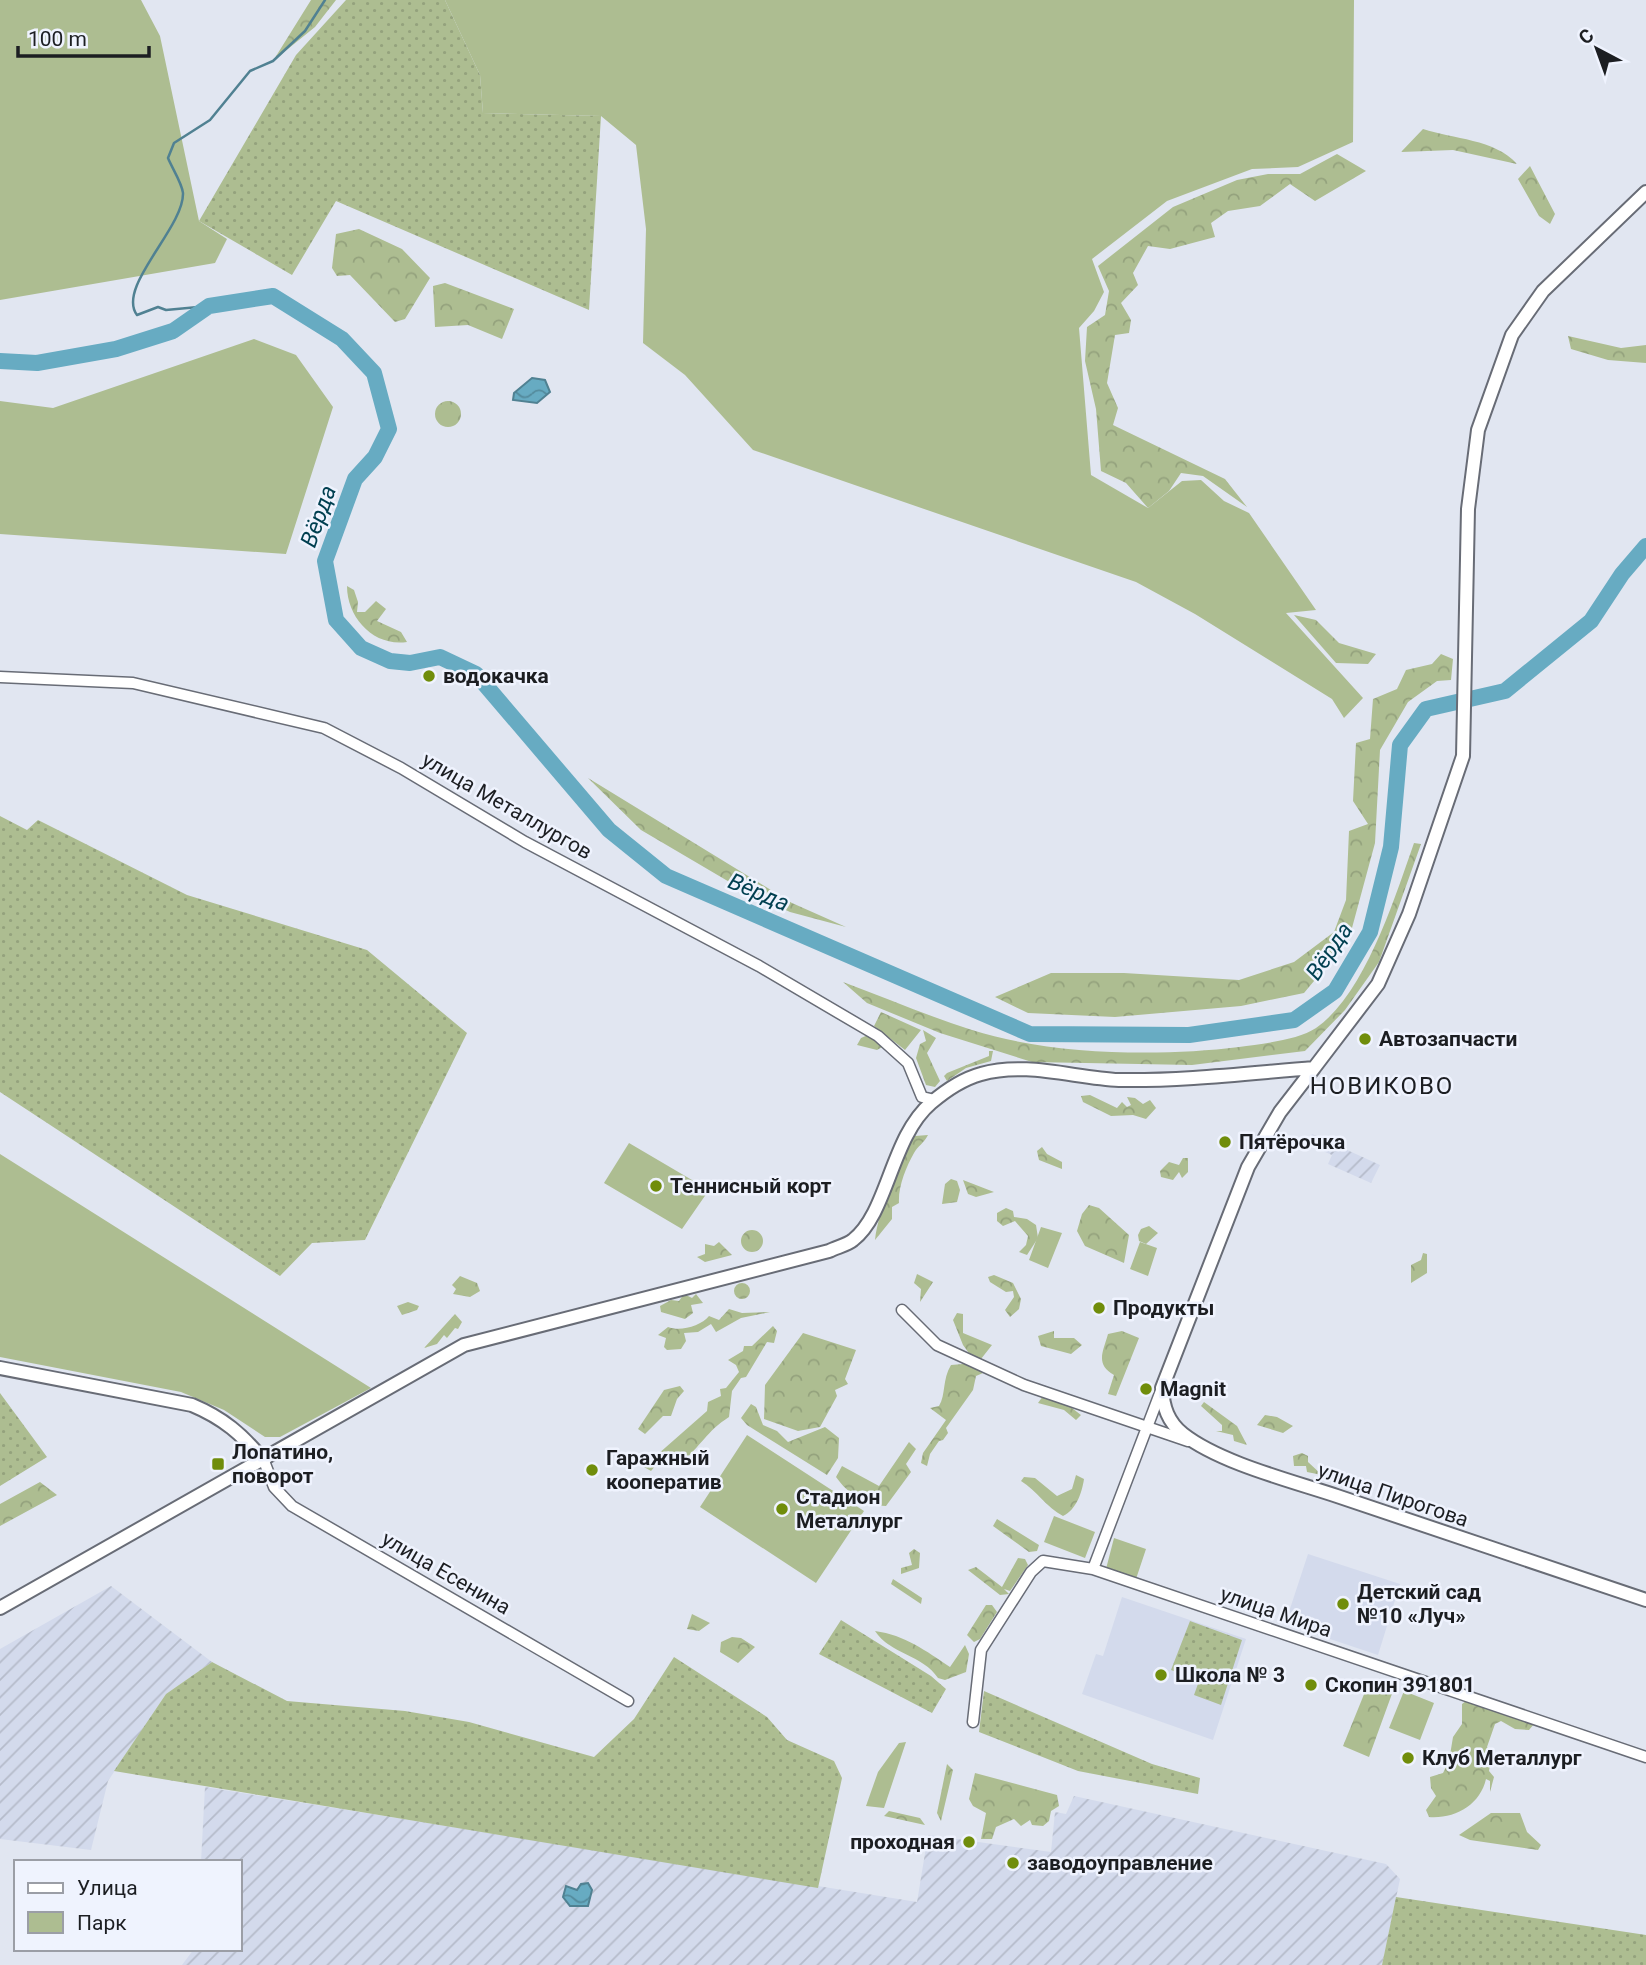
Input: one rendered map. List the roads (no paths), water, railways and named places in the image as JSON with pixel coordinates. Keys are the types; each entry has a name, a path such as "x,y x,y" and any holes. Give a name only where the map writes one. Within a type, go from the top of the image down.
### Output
{"street":[{"path":"1093,1569 1248,1167 1280,1112 1378,984 1409,914 1463,756 1468,509 1478,430 1512,335 1543,291 1646,192"},
{"name":"улица Металлургов","path":"0,677 133,683 324,728 401,768 525,842 759,966 855,1022 897,1052 917,1078 922,1097 935,1100"},
{"path":"0,1608 264,1461 439,1357 464,1345 829,1251 853,1240 866,1226 910,1126 935,1100 971,1078 1006,1070 1118,1080 1194,1078 1314,1068"},
{"path":"902,1310 937,1345 1024,1385 1199,1446"},
{"path":"0,1368 192,1405 216,1415 240,1432 264,1461"},
{"name":"улица Пирогова","path":"1162,1388 1163,1404 1169,1419 1199,1446 1273,1475 1646,1600"},
{"name":"улица Есенина","path":"264,1461 274,1487 292,1506 628,1701"},
{"name":"улица Мира","path":"973,1722 981,1650 1031,1572 1043,1561 1093,1569 1646,1757"}],"water":[{"path":"532,378 545,380 550,392 537,403 513,400 514,393"},
{"path":"588,1883 592,1890 588,1906 570,1906 563,1897 566,1886 577,1890 581,1884"}],"waterway":[{"path":"209,306 166,310 158,307 137,315 133,303 135,289 180,207 183,193 168,158 174,143 210,120 250,71 273,61 305,31 325,0"},
{"name":"Вёрда","path":"0,361 37,363 116,349 173,331 209,306 273,296 342,339 374,373 389,429 375,457 355,479 325,561 336,620 361,648 390,661 410,663 440,657 476,674 609,830 666,876 1030,1034 1189,1035 1294,1020 1335,991 1370,932 1391,847 1400,745 1426,709 1505,691 1591,621 1622,574 1646,546"}],"place":[{"name":"водокачка","path":"429,676"},
{"name":"Автозапчасти","path":"1365,1039"},
{"name":"Пятёрочка","path":"1225,1142"},
{"name":"Теннисный корт","path":"656,1186"},
{"name":"Продукты","path":"1099,1308"},
{"name":"Magnit","path":"1146,1389"},
{"name":"Лопатино, поворот","path":"218,1464"},
{"name":"Гаражный кооператив","path":"592,1470"},
{"name":"Стадион Металлург","path":"782,1509"},
{"name":"Детский сад №10 «Луч»","path":"1343,1604"},
{"name":"Школа № 3","path":"1161,1675"},
{"name":"Скопин 391801","path":"1311,1685"},
{"name":"Клуб Металлург","path":"1408,1758"},
{"name":"проходная","path":"969,1842"},
{"name":"заводоуправление","path":"1013,1863"}],"district":[{"name":"НОВИКОВО","path":"1382,1086"}]}
